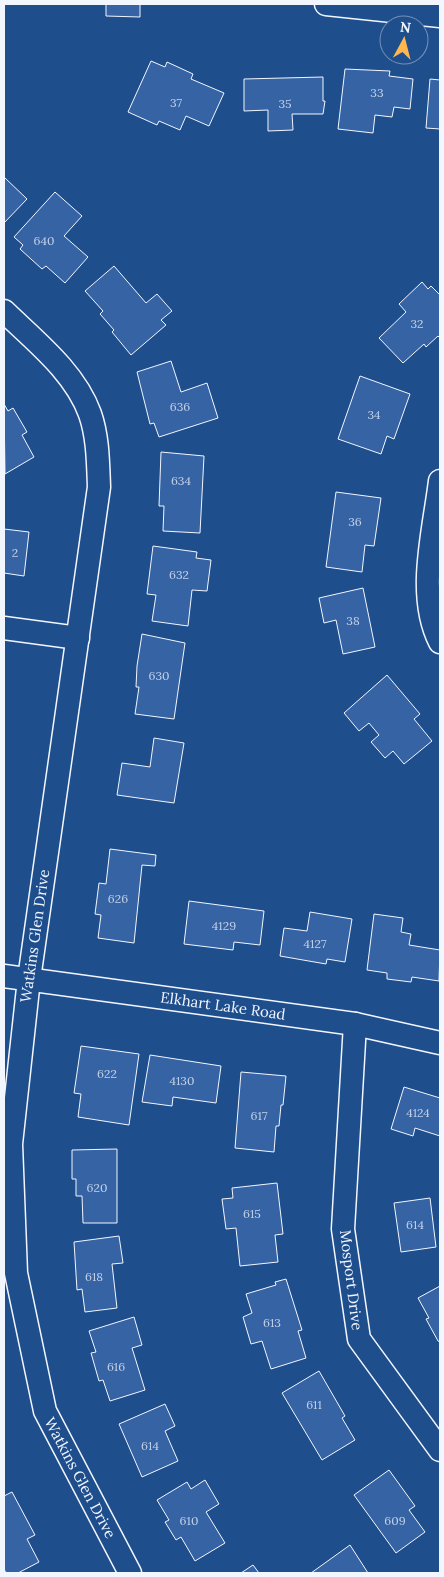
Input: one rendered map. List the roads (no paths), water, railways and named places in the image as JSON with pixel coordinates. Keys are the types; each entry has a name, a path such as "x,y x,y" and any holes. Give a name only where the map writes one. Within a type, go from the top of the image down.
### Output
{"street":[{"path":"326,4 440,16"},
{"name":"Watkins Glen Drive","path":"4,311 69,377 90,413 97,443 99,487 29,979 11,1144 16,1273 45,1411 130,1573"},
{"path":"440,481 430,569 429,600 435,631 440,642"},
{"path":"4,628 78,638"},
{"name":"Elkhart Lake Road","path":"4,976 354,1024 440,1043"},
{"name":"Mosport Drive","path":"354,1024 343,1229 359,1339 440,1450"}]}
